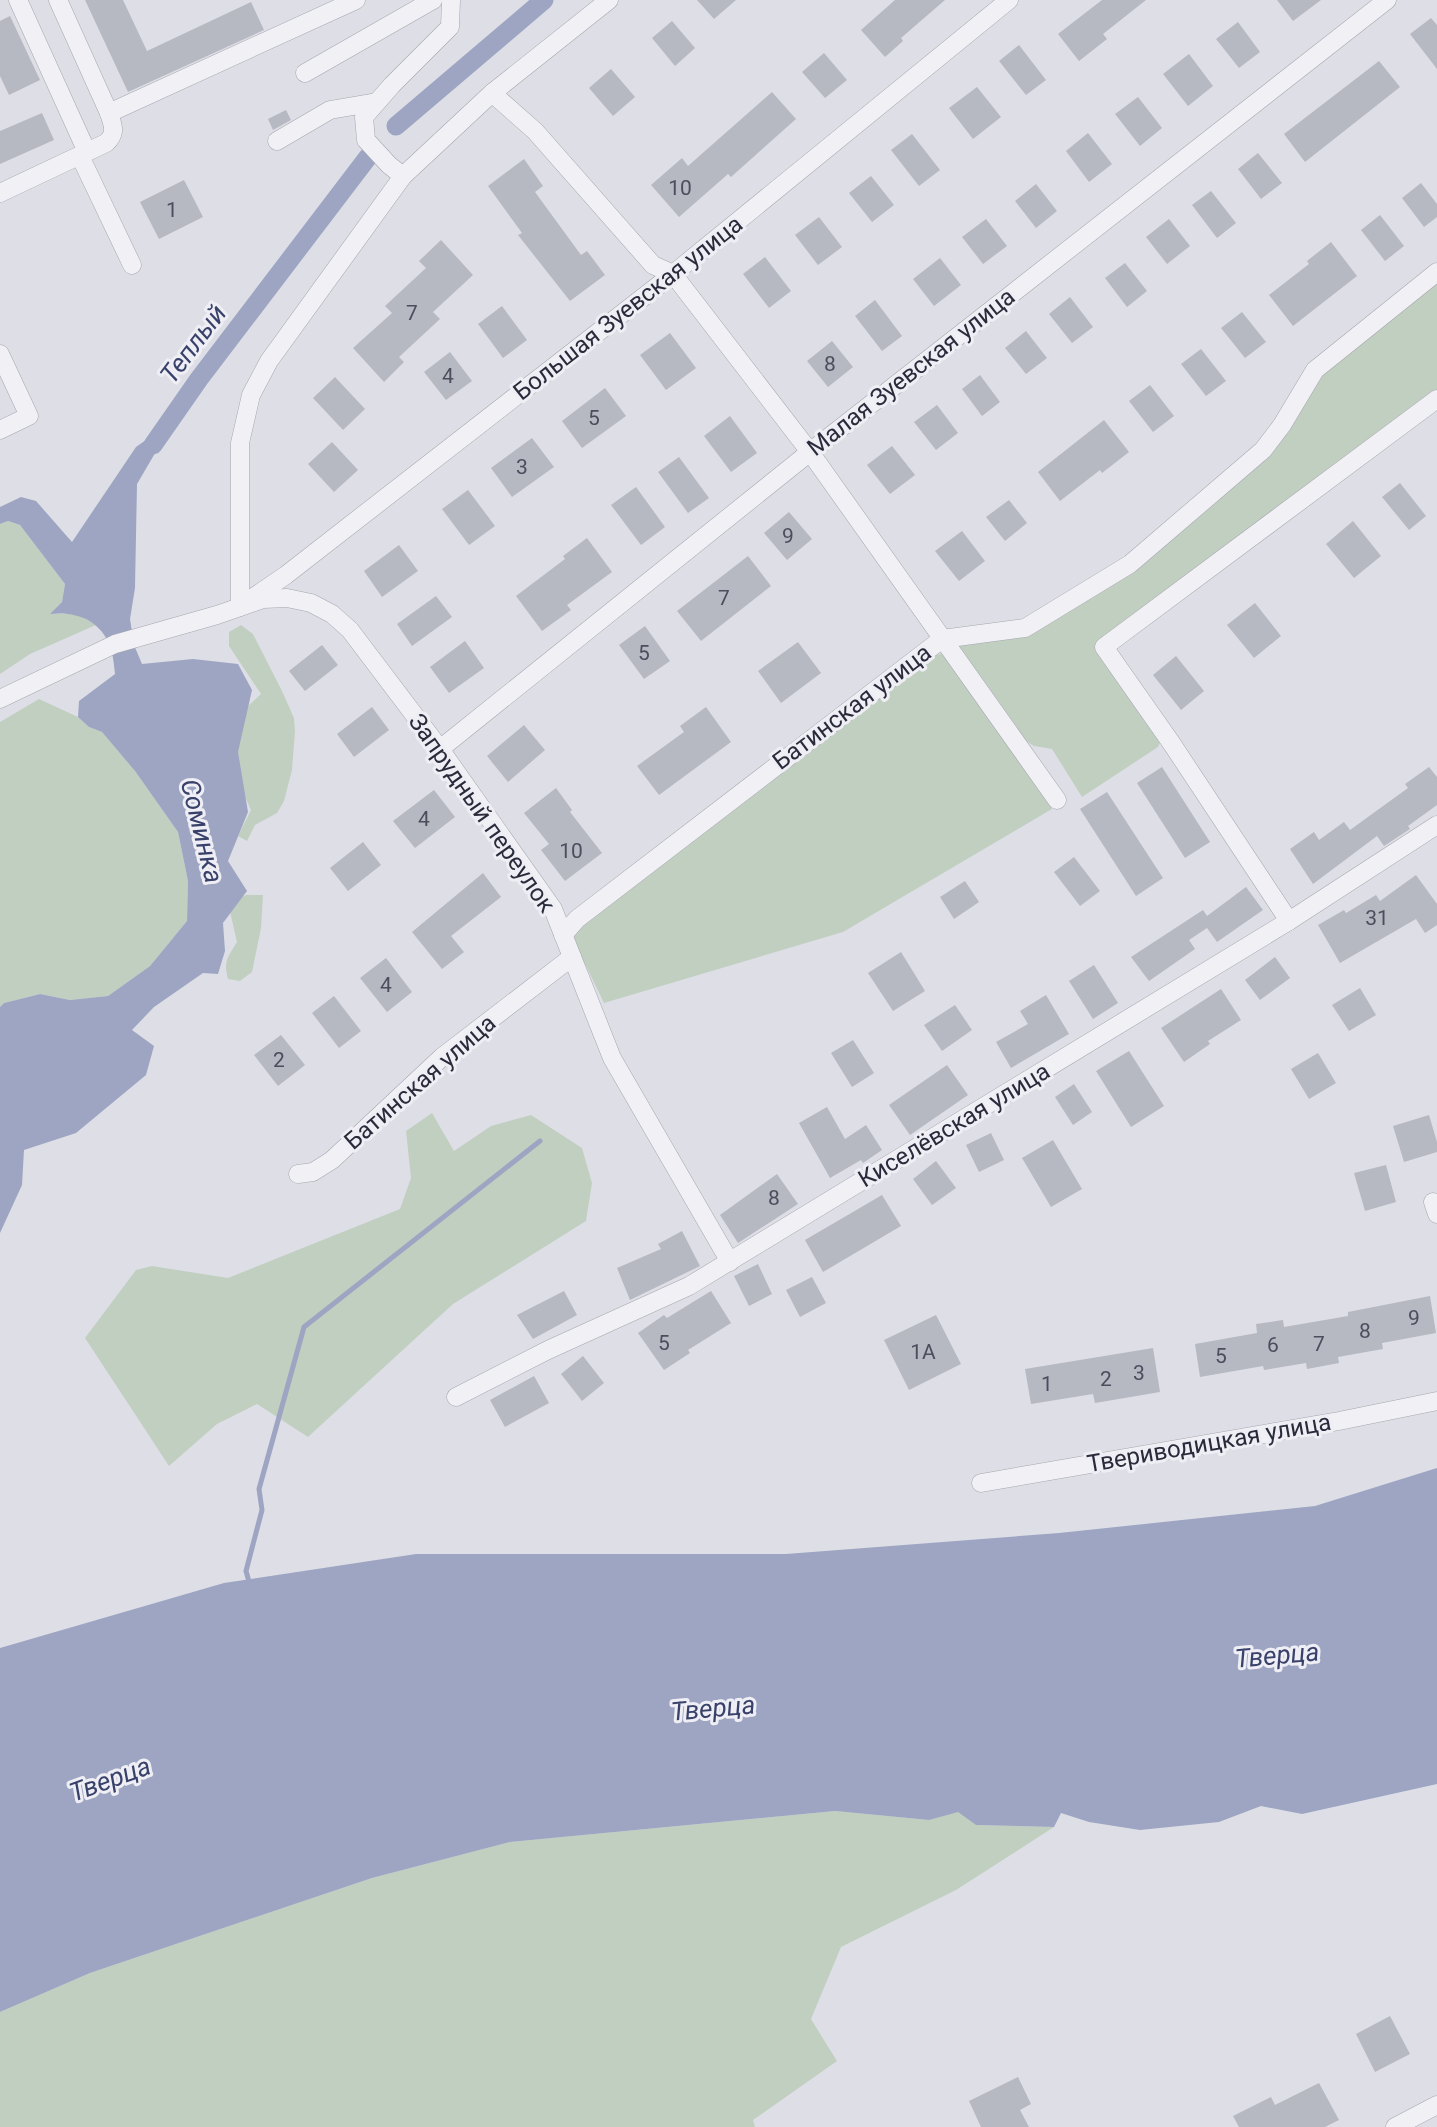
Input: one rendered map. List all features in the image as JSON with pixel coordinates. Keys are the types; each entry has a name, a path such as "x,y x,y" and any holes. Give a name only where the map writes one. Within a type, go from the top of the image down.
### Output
{"street":[{"path":"18,0 132,264"},
{"path":"0,193 106,144 113,137 114,130 109,113 58,0"},
{"path":"109,113 356,0"},
{"path":"305,73 433,0"},
{"path":"403,176 366,140 365,117 450,27 451,0"},
{"path":"240,607 240,443 251,394 269,361 403,176 492,93 609,0"},
{"name":"Большая Зуевская улица","path":"240,607 286,575 673,274 1009,0"},
{"name":"Малая Зуевская улица","path":"440,749 810,452 1387,0"},
{"path":"492,93 535,131 653,265 673,274 810,452 1057,800"},
{"path":"277,141 330,110 377,102"},
{"name":"Батинская улица","path":"563,935 577,919 942,639 1024,628 1130,564 1263,450 1282,425 1315,370 1437,272"},
{"path":"0,354 29,416 0,430"},
{"path":"1289,921 1168,738 1104,647 1437,399"},
{"name":"Запрудный переулок","path":"0,699 115,644 263,599 287,598 311,603 332,614 350,630 440,749 553,909 612,1058 730,1262"},
{"name":"Киселёвская улица","path":"456,1397 548,1350 689,1286 1289,921 1437,825"},
{"name":"Батинская улица","path":"298,1174 313,1172 332,1160 442,1057 572,957"},
{"name":"Твериводицкая улица","path":"981,1483 1437,1401"},
{"path":"1395,2127 1437,2105"}],"green space":[{"path":"1437,281 1437,393 1099,644 1162,737 1158,747 1082,797 1052,749 1034,746 1023,739 956,644 1027,634 1266,454 1322,371"},
{"path":"8,521 20,525 65,584 62,602 51,614 77,614 96,625 30,654 0,674 0,524"},
{"path":"241,625 253,634 294,718 295,731 292,770 284,801 277,813 255,825 247,841 238,836 251,810 240,785 235,747 247,707 261,694 229,646 229,632"},
{"path":"947,652 1023,758 1052,809 843,932 604,1003 571,935 929,657"},
{"path":"39,699 78,717 89,727 102,732 135,771 178,832 188,881 187,921 150,966 108,996 70,1000 40,994 4,1003 0,1007 0,722"},
{"path":"246,895 263,895 261,928 252,972 240,981 228,979 226,968 227,959 237,942 228,903"},
{"path":"432,1113 454,1151 491,1126 531,1115 582,1148 592,1183 586,1221 453,1304 308,1437 257,1404 217,1424 169,1466 85,1338 136,1270 152,1266 228,1278 400,1209 411,1178 406,1131"},
{"path":"835,1811 929,1820 958,1811 976,1825 1054,1827 956,1890 841,1947 811,2019 837,2061 753,2120 755,2127 0,2127 0,2012 90,1973 372,1878 510,1842"}],"water":[{"name":"Соминка","path":"167,425 137,484 135,588 130,619 134,645 142,664 193,659 238,664 252,690 238,752 248,812 228,861 247,891 223,923 225,951 218,974 203,973 154,1007 132,1030 154,1046 146,1075 76,1133 24,1150 22,1185 0,1233 0,1007 4,1003 40,994 70,1000 108,996 150,966 187,921 188,881 178,832 135,771 102,732 89,727 78,717 79,701 115,674 112,652 106,637 86,619 69,614 50,614 62,602 65,584 20,525 8,521 0,524 0,507 21,497 36,501 72,542 136,447"},
{"name":"Тверца","path":"1437,1468 1437,1784 1302,1814 1261,1806 1219,1822 1140,1830 1089,1822 1061,1813 1054,1827 976,1825 958,1812 929,1820 835,1811 510,1842 372,1878 90,1973 0,2012 0,1648 224,1583 416,1554 786,1554 1059,1533 1315,1506"}],"building":[{"path":"85,0 123,0 147,51 251,2 264,30 128,92"},
{"path":"697,0 736,0 714,19"},
{"path":"895,0 945,0 901,38 903,41 885,57 861,30"},
{"path":"1102,0 1146,0 1103,34 1107,39 1079,61 1058,34"},
{"path":"1277,0 1321,0 1293,21"},
{"path":"10,16 40,80 9,95 0,76 0,21"},
{"path":"1431,18 1437,25 1437,69 1410,34"},
{"path":"672,21 695,48 675,66 652,38"},
{"path":"1238,22 1260,52 1239,68 1216,39"},
{"path":"1019,45 1046,80 1026,95 999,61"},
{"path":"824,53 847,80 825,98 802,72"},
{"path":"1189,54 1213,86 1188,106 1163,74"},
{"path":"1379,61 1400,87 1305,162 1284,134"},
{"path":"611,69 635,97 613,116 589,88"},
{"path":"977,87 1001,117 973,139 949,108"},
{"path":"772,92 796,119 731,177 728,174 679,217 651,185 682,158 688,166"},
{"path":"1138,97 1162,128 1140,146 1115,114"},
{"path":"286,110 291,120 273,130 268,119"},
{"path":"42,113 54,140 0,164 0,131"},
{"path":"1088,133 1112,164 1089,182 1066,151"},
{"path":"912,134 940,170 919,186 891,150"},
{"path":"1258,153 1282,183 1261,199 1238,169"},
{"path":"524,159 543,186 535,192 581,255 587,251 605,275 570,301 518,235 522,233 488,186"},
{"path":"871,176 894,205 872,222 849,193"},
{"path":"184,180 203,217 159,239 140,202"},
{"path":"1421,183 1437,204 1437,217 1424,227 1402,198"},
{"path":"1036,184 1057,211 1036,228 1015,201"},
{"path":"1211,191 1236,223 1217,238 1192,205"},
{"path":"1380,215 1404,246 1385,261 1361,230"},
{"path":"819,217 842,247 818,265 795,235"},
{"path":"986,219 1007,246 983,264 962,237"},
{"path":"1169,219 1190,246 1167,264 1146,237"},
{"path":"441,240 473,275 433,312 440,319 399,357 404,362 384,382 353,348 392,313 385,306 426,268 419,261"},
{"path":"1331,242 1357,276 1293,326 1269,295 1309,264 1307,261"},
{"path":"765,257 791,291 769,308 743,274"},
{"path":"940,258 961,285 934,306 913,279"},
{"path":"1125,263 1147,291 1127,307 1105,278"},
{"path":"1070,297 1093,327 1072,343 1049,314"},
{"path":"875,300 902,336 882,351 855,316"},
{"path":"502,306 527,340 503,358 478,324"},
{"path":"1242,312 1266,342 1245,358 1221,328"},
{"path":"1026,331 1047,358 1026,374 1005,348"},
{"path":"670,333 696,368 666,390 640,355"},
{"path":"832,341 853,367 828,387 807,361"},
{"path":"1201,349 1226,381 1206,396 1181,364"},
{"path":"450,352 472,381 446,400 424,372"},
{"path":"980,375 1000,402 982,416 962,389"},
{"path":"335,377 365,409 343,430 313,398"},
{"path":"1150,385 1174,416 1153,432 1129,401"},
{"path":"605,388 626,416 582,448 562,421"},
{"path":"937,405 958,433 936,450 914,422"},
{"path":"730,416 757,453 731,472 704,436"},
{"path":"1104,420 1129,452 1102,473 1100,470 1060,501 1038,472"},
{"path":"532,438 554,467 512,497 491,468"},
{"path":"332,442 358,470 334,492 308,464"},
{"path":"892,446 915,475 890,494 867,465"},
{"path":"679,457 709,498 688,513 658,472"},
{"path":"1400,483 1426,516 1409,530 1382,497"},
{"path":"636,487 665,527 641,545 611,505"},
{"path":"468,490 495,526 469,545 442,509"},
{"path":"1009,500 1027,523 1005,541 986,517"},
{"path":"789,512 812,539 787,560 764,533"},
{"path":"1353,521 1381,556 1354,578 1326,544"},
{"path":"962,531 985,561 959,581 935,551"},
{"path":"587,538 612,572 567,605 571,610 542,631 516,596 565,559 563,556"},
{"path":"399,545 418,571 382,597 364,571"},
{"path":"748,556 771,586 701,641 677,611"},
{"path":"436,596 452,617 412,646 397,624"},
{"path":"1255,603 1281,636 1254,658 1227,625"},
{"path":"645,626 670,661 644,679 619,645"},
{"path":"465,641 484,668 449,693 430,667"},
{"path":"798,642 821,673 781,703 758,671"},
{"path":"322,645 338,665 305,691 289,671"},
{"path":"1176,656 1204,691 1181,710 1153,675"},
{"path":"372,707 389,730 354,757 337,734"},
{"path":"706,707 731,742 659,795 637,766 684,732 680,726"},
{"path":"524,725 545,750 508,782 487,756"},
{"path":"1162,767 1210,842 1185,858 1137,783"},
{"path":"1429,767 1437,777 1437,805 1408,826 1410,829 1384,846 1377,836 1313,884 1290,849 1314,832 1319,840 1344,822 1350,830 1408,788 1405,784"},
{"path":"556,788 572,810 570,812 602,853 565,881 541,850 549,844 524,813"},
{"path":"434,790 455,817 415,848 393,821"},
{"path":"1107,792 1163,878 1136,896 1080,809"},
{"path":"363,842 381,865 348,891 330,868"},
{"path":"1074,857 1100,891 1080,906 1054,872"},
{"path":"483,873 501,897 451,936 464,952 442,969 412,932"},
{"path":"1416,875 1437,904 1437,925 1425,933 1416,919 1340,963 1318,925 1344,910 1346,913 1376,895 1380,901"},
{"path":"965,881 979,902 954,919 940,897"},
{"path":"1246,887 1263,910 1217,942 1207,928 1189,940 1195,949 1149,981 1131,957 1203,910 1207,916"},
{"path":"901,952 925,991 893,1011 868,973"},
{"path":"1275,957 1290,978 1260,1000 1245,980"},
{"path":"386,958 412,992 387,1012 360,978"},
{"path":"1094,965 1118,1003 1093,1019 1069,981"},
{"path":"1360,988 1376,1015 1349,1031 1332,1005"},
{"path":"1221,989 1241,1020 1208,1041 1210,1044 1184,1062 1161,1028"},
{"path":"1046,995 1069,1034 1011,1068 996,1042 1028,1024 1020,1011"},
{"path":"334,996 361,1031 339,1048 312,1013"},
{"path":"955,1005 972,1030 942,1051 924,1025"},
{"path":"281,1035 305,1065 278,1086 254,1055"},
{"path":"853,1040 874,1073 852,1087 831,1053"},
{"path":"1129,1051 1164,1106 1131,1127 1096,1071"},
{"path":"1318,1053 1336,1083 1309,1099 1291,1069"},
{"path":"947,1065 968,1095 910,1135 889,1105"},
{"path":"1074,1084 1092,1112 1073,1125 1055,1097"},
{"path":"827,1107 845,1139 866,1125 882,1150 863,1163 861,1160 830,1178 799,1123"},
{"path":"1429,1115 1437,1142 1437,1152 1404,1162 1393,1126"},
{"path":"991,1133 1004,1160 979,1172 966,1145"},
{"path":"1053,1140 1082,1189 1051,1207 1022,1158"},
{"path":"936,1161 956,1188 932,1205 913,1179"},
{"path":"1386,1165 1396,1202 1365,1211 1354,1173"},
{"path":"777,1174 798,1204 738,1243 720,1215"},
{"path":"882,1195 901,1226 823,1272 805,1240"},
{"path":"682,1231 700,1266 630,1300 617,1268 661,1249 658,1244"},
{"path":"758,1264 772,1294 749,1306 734,1276"},
{"path":"812,1277 826,1303 800,1317 786,1290"},
{"path":"564,1291 577,1315 533,1339 517,1315"},
{"path":"711,1291 731,1323 688,1350 690,1353 664,1370 638,1333 664,1315 667,1318"},
{"path":"1430,1296 1436,1333 1382,1343 1383,1349 1338,1357 1339,1363 1307,1369 1306,1363 1264,1370 1263,1366 1200,1377 1195,1344 1257,1333 1256,1324 1283,1320 1284,1327 1348,1316 1348,1312"},
{"path":"936,1315 961,1364 909,1390 884,1340"},
{"path":"1153,1348 1160,1392 1095,1403 1093,1394 1031,1404 1025,1369"},
{"path":"583,1356 604,1383 582,1401 561,1374"},
{"path":"534,1376 549,1403 505,1427 490,1400"},
{"path":"1390,2016 1410,2054 1375,2072 1356,2034"},
{"path":"1018,2077 1031,2104 1020,2110 1029,2127 981,2127 969,2101"},
{"path":"1319,2083 1339,2120 1325,2127 1239,2127 1233,2116 1271,2097 1275,2105"}],"waterway":[{"name":"Теплый","path":"396,126 544,0"},
{"name":"Теплый","path":"153,445 199,379 368,157"},
{"path":"250,1585 246,1571 262,1510 259,1489 304,1327 540,1141"}]}
